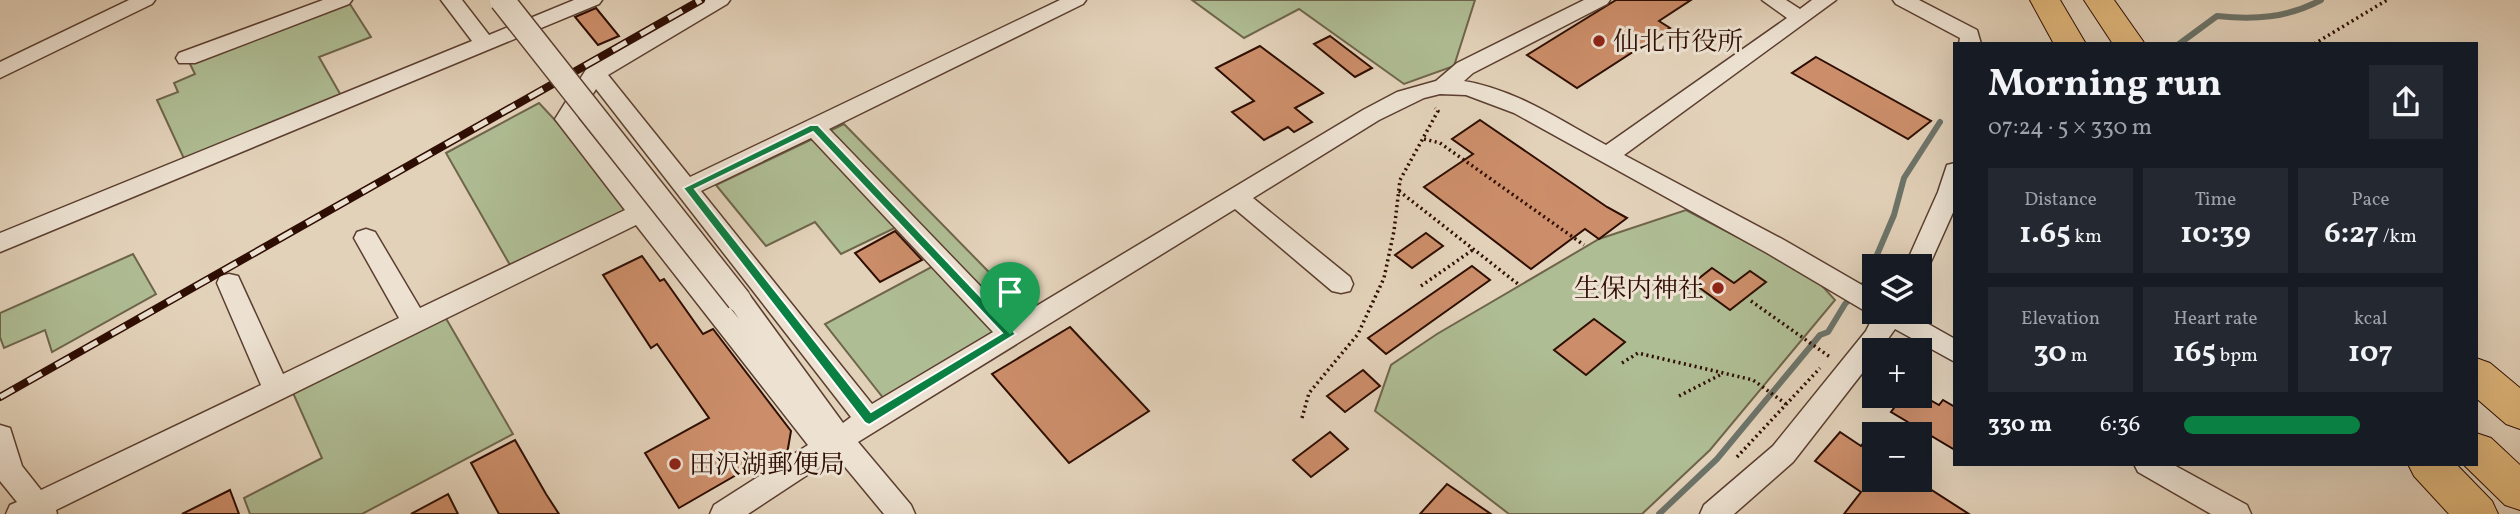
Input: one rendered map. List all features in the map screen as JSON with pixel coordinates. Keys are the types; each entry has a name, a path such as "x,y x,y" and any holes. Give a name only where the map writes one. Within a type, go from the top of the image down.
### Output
{"highway":[{"path":"2045,0 2069,42"},
{"path":"2070,0 2094,42"},
{"path":"2099,0 2128,42"},
{"path":"2478,376 2520,412"},
{"path":"2478,452 2520,492"},
{"path":"2431,466 2477,514"}],"street":[{"path":"0,71 145,0"},
{"path":"187,58 342,0"},
{"path":"451,0 485,44"},
{"path":"502,0 739,300 833,444"},
{"path":"0,243 592,0"},
{"path":"720,0 595,73 566,119 833,444 901,514"},
{"path":"688,188 1076,0"},
{"path":"1444,86 1465,68 1600,0"},
{"path":"1772,0 1801,18"},
{"path":"1607,156 1826,0"},
{"path":"1903,0 1970,35 1970,42"},
{"path":"595,73 869,419"},
{"path":"724,514 869,419 1371,115 1418,92 1444,86 1493,94 1528,110 1862,296"},
{"path":"814,127 1010,334"},
{"path":"1922,254 1953,179"},
{"path":"1236,197 1341,284"},
{"path":"0,436 9,471 33,511 414,321 641,212"},
{"path":"366,238 414,321"},
{"path":"229,283 276,390"},
{"path":"1714,514 1783,454 1875,338 1880,324"},
{"path":"1909,324 1953,351"},
{"path":"2152,466 2237,514"}],"path":[{"path":"2317,42 2387,0"},
{"path":"1302,418 1309,393 1358,334 1384,278 1400,180 1438,111 1418,92"},
{"path":"1424,139 1440,143 1584,245"},
{"path":"1399,191 1518,284"},
{"path":"1422,286 1474,249"},
{"path":"1751,301 1830,357"},
{"path":"1622,363 1638,353 1753,380 1786,404"},
{"path":"1679,396 1721,374"}],"green space":[{"path":"1192,0 1475,0 1454,66 1404,84 1299,9 1244,38"},
{"path":"348,1 371,37 319,57 343,99 186,163 157,100 178,92 174,83 195,74 189,62"},
{"path":"539,103 641,212 510,265 446,153"},
{"path":"844,124 1027,311 884,399 825,324 941,262 905,223 841,254 815,222 766,246 716,185"},
{"path":"1686,210 1815,278 1835,300 1710,450 1642,514 1509,514 1375,411 1391,365 1437,334 1599,239"},
{"path":"133,254 156,294 52,352 45,330 4,348 0,337 0,313"},
{"path":"444,315 513,434 362,514 250,514 244,498 322,458 293,393"}],"building":[{"name":"仙北市役所","path":"1616,0 1691,0 1659,21 1670,28 1577,88 1527,55"},
{"path":"596,8 619,36 598,45 575,17"},
{"path":"1330,36 1372,68 1355,77 1314,44"},
{"path":"1260,46 1323,93 1295,108 1312,122 1294,132 1288,127 1264,140 1232,112 1254,101 1216,68"},
{"path":"1816,57 1931,121 1908,139 1792,73"},
{"path":"1480,120 1627,218 1599,239 1585,229 1531,269 1424,187 1473,154 1452,139"},
{"path":"895,231 922,260 880,282 855,253"},
{"path":"1426,233 1443,246 1412,268 1395,255"},
{"path":"642,256 660,281 664,279 703,334 713,329 791,431 787,454 749,475 745,470 679,508 645,453 709,418 657,344 651,348 603,275"},
{"path":"1472,266 1490,280 1386,354 1368,338"},
{"path":"1712,268 1734,283 1750,271 1766,282 1730,310 1693,283"},
{"path":"1594,319 1625,342 1586,375 1554,350"},
{"path":"1070,327 1149,411 1069,463 992,374"},
{"path":"1363,370 1380,386 1345,412 1327,396"},
{"path":"1943,400 1953,406 1953,449 1932,436 1932,422 1908,422 1891,412 1894,408 1932,408 1932,401 1939,405"},
{"path":"1330,432 1348,449 1311,477 1293,460"},
{"path":"1840,432 1861,446 1862,492 1932,490 1969,514 1844,514 1861,492 1815,461"},
{"path":"515,440 559,514 499,514 471,463"},
{"path":"1447,484 1491,514 1420,514"},
{"path":"230,490 239,514 182,514"},
{"path":"448,494 458,514 411,514"}],"waterway":[{"path":"2182,42 2217,16 2270,16 2296,11 2321,0"},
{"path":"1659,514 1717,459 1820,335 1828,332 1845,304 1865,283 1894,215 1904,178 1940,122"}],"railway":[{"path":"0,397 701,0"}],"place":[{"name":"仙北市役所","path":"1599,41"},
{"name":"生保内神社","path":"1718,288"},
{"name":"田沢湖郵便局","path":"675,464"}],"route":[{"path":"814,127 1010,334 869,419 688,188 814,127"}]}
